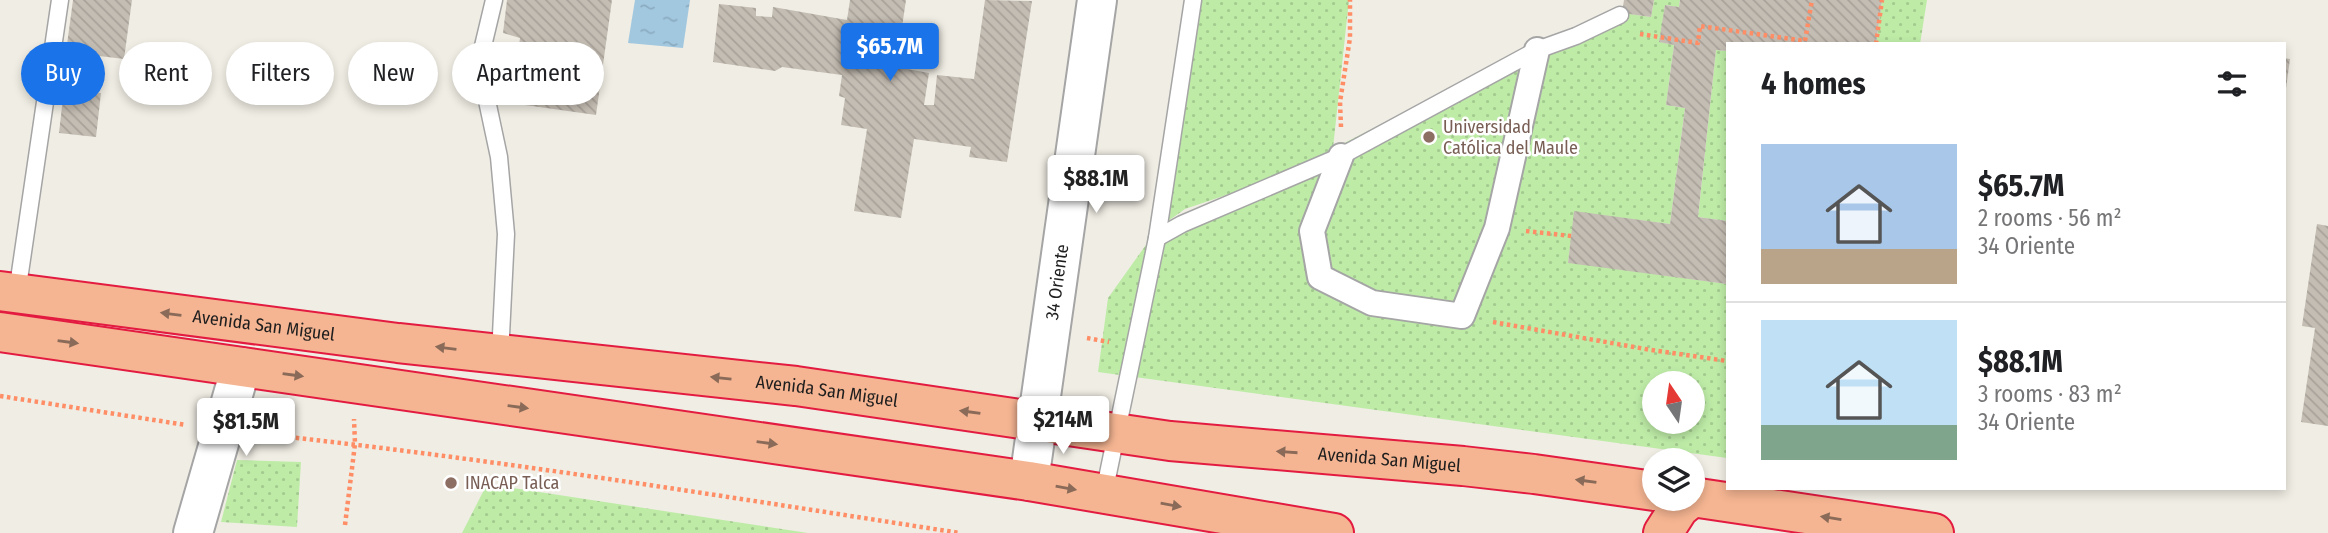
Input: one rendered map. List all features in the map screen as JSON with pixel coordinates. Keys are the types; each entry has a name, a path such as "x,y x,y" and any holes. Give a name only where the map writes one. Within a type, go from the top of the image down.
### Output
{"highway":[{"name":"Avenida San Miguel","path":"8,292 500,355 796,386 1236,448 1522,472 1642,489"},
{"path":"0,332 1029,481 1267,527 1334,533"},
{"path":"1705,499 1911,531"},
{"path":"1663,533 1677,511"}],"street":[{"name":"34 Oriente","path":"1029,481 1097,0"},
{"path":"1341,156 1312,231 1320,277 1372,303 1462,316 1497,228 1537,50"},
{"path":"193,533 241,367"}],"lane":[{"path":"8,292 60,0"},
{"path":"494,0 479,63 499,157 506,234 500,355"},
{"path":"1104,494 1157,238 1194,0"},
{"path":"1157,238 1182,224 1341,156 1537,50 1576,36 1620,15"}],"path":[{"path":"1341,156 1340,102 1350,38 1350,0"},
{"path":"1632,33 1698,43 1700,26 1805,42 1812,0"},
{"path":"1876,42 1882,0"},
{"path":"1497,228 1571,236"},
{"path":"1462,316 1726,361"},
{"path":"1050,333 1134,346"},
{"path":"345,525 355,444 354,384"},
{"path":"0,397 223,430 355,444 656,486 960,533"}],"green space":[{"name":"Universidad Católica del Maule","path":"1190,0 1349,0 1333,148 1323,154 1535,45 1541,53 1623,13 1651,17 1654,0 1680,0 1679,7 1665,5 1660,42 1674,45 1666,105 1685,108 1670,224 1575,212 1568,262 1726,284 1726,458 1705,455 1705,448 1654,448 1098,372 1108,298 1153,235 1179,217 1244,189 1185,209 1161,226"},
{"path":"1882,0 1927,0 1920,42 1876,42"},
{"path":"1716,50 1726,51 1726,221 1698,217"},
{"path":"237,460 301,462 297,527 221,522"},
{"path":"487,484 808,533 462,533"}],"water":[{"path":"635,0 690,0 683,48 628,43"}],"building":[{"path":"73,0 132,0 126,42 119,42 119,58 105,57 105,42 67,42"},
{"path":"507,0 612,0 604,58 604,42 519,42 520,38 503,33"},
{"path":"850,0 906,0 896,67 929,73 924,105 934,105 937,75 974,79 985,0 1032,1 1007,162 969,157 971,147 914,139 901,218 854,211 867,129 841,125 845,98 839,96 842,75 782,67 775,71 713,62 719,4 756,8 756,16 772,17 773,7 847,20"},
{"path":"1624,0 1654,0 1651,17 1622,13"},
{"path":"1680,0 1882,0 1876,42 1726,42 1726,51 1716,50 1698,217 1726,221 1726,284 1568,263 1574,211 1670,224 1685,108 1666,105 1674,45 1659,42 1665,5 1679,7"},
{"path":"2286,58 2290,59 2286,89"},
{"path":"62,105 100,105 96,137 59,133"},
{"path":"525,105 597,105 596,115"},
{"path":"2317,224 2328,226 2328,426 2301,422 2315,328 2302,326"}],"place":[{"name":"Universidad Católica del Maule","path":"1429,137"},
{"name":"INACAP Talca","path":"451,483"}]}
